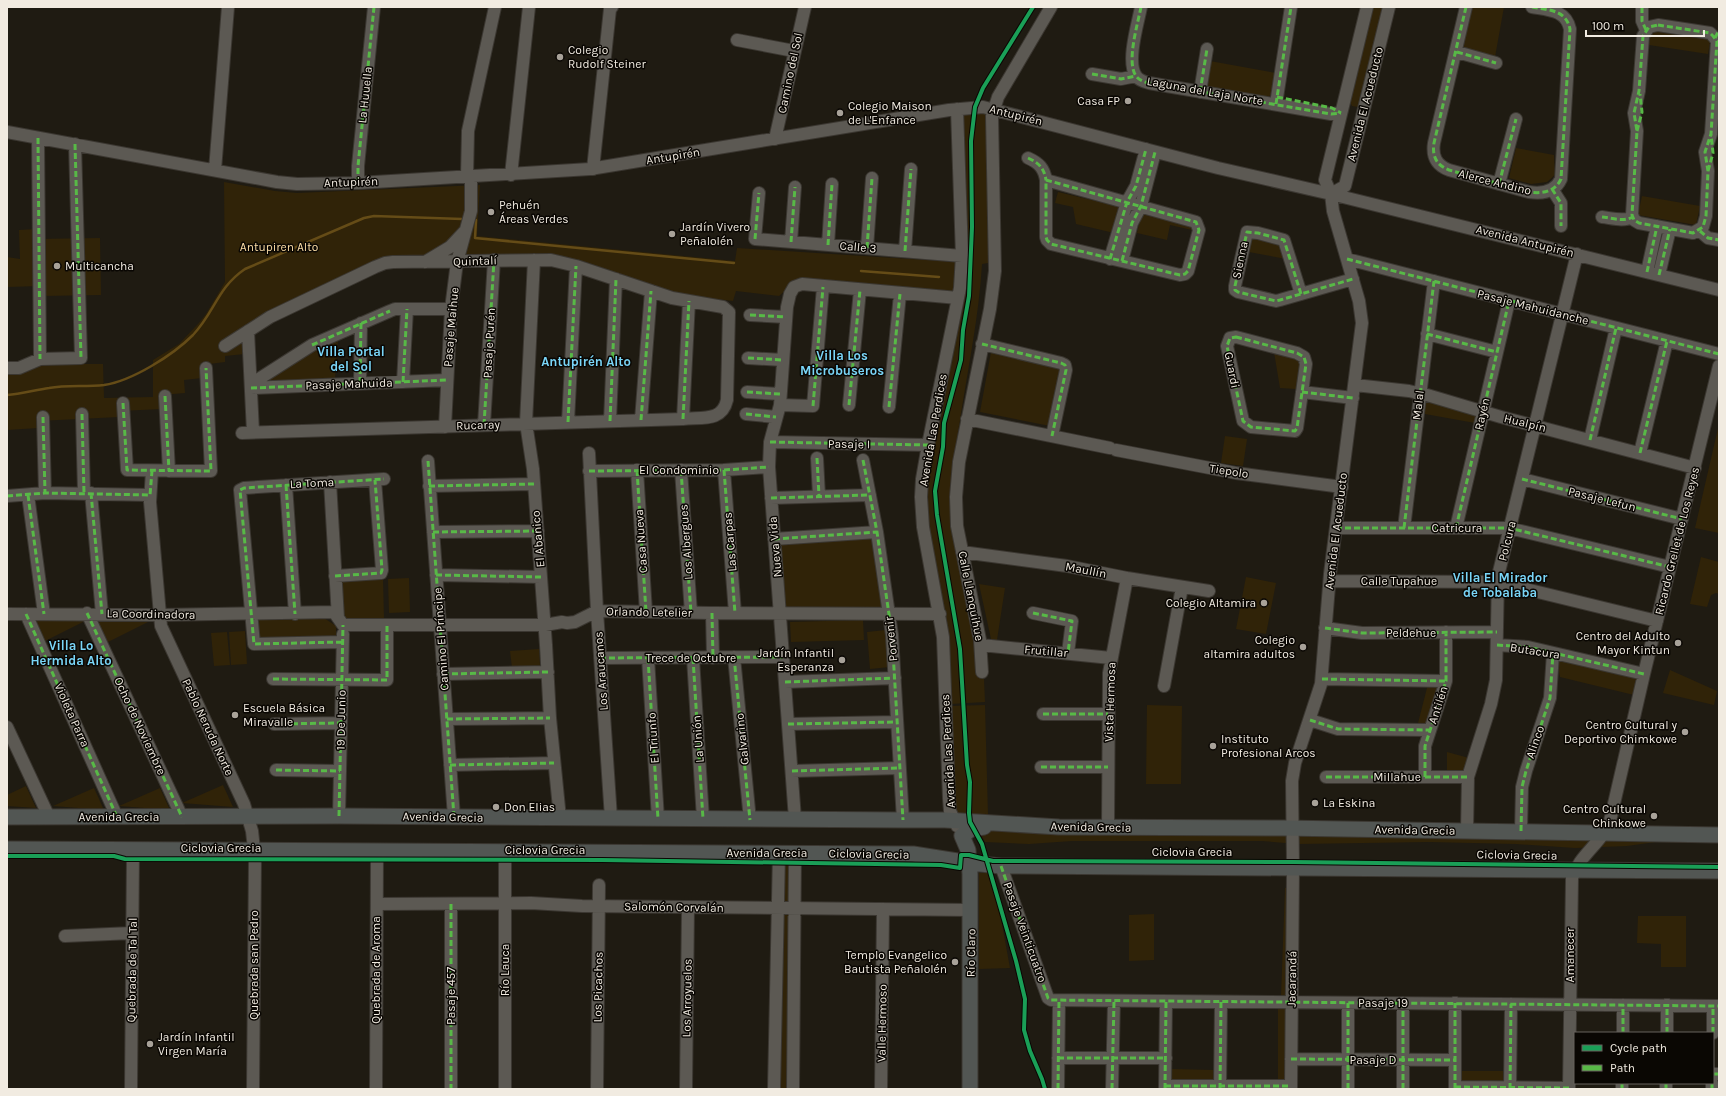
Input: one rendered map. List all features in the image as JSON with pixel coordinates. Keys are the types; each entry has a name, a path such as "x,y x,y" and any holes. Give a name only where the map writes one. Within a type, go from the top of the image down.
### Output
{"main road":[{"name":"Avenida Grecia","path":"7,817 339,816 903,820 1108,828 1292,828 1719,835"},
{"path":"962,836 971,829 1010,825"},
{"name":"Río Claro","path":"962,836 968,850 970,864 970,1089"},
{"name":"Avenida Grecia","path":"7,849 133,850 254,846 377,852 913,854 970,864 1001,866 1719,871"}],"street":[{"path":"215,170 228,7"},
{"name":"La Huuella","path":"358,182 358,166 374,7"},
{"name":"Pasaje Maihue","path":"445,427 446,380 451,309 457,262 471,211 468,131 494,7"},
{"path":"511,174 529,7"},
{"path":"593,169 610,9 612,7"},
{"name":"Camino del Sol","path":"775,139 805,7"},
{"path":"967,419 993,286 996,263 992,123 993,109 998,97 1051,7"},
{"path":"1092,74 1121,79 1136,76 1132,67 1132,58 1141,7"},
{"path":"1276,100 1291,7"},
{"name":"Avenida El Acueducto","path":"1293,868 1292,780 1295,764 1322,679 1330,581 1355,386 1362,317 1353,279 1332,211 1331,194 1325,180 1367,7"},
{"name":"Avenida El Acueducto","path":"1331,194 1345,186 1389,7"},
{"name":"Alerce Andino","path":"1466,7 1434,143 1434,157 1438,164 1444,169 1499,184 1535,193 1542,193 1552,189"},
{"path":"1532,7 1560,13 1567,20 1570,29 1561,173 1559,183 1552,189 1562,203 1561,226"},
{"path":"1642,7 1642,21 1646,30"},
{"path":"1658,25 1717,34 1710,134 1706,152 1708,171 1705,224 1700,231 1689,233 1639,223 1633,217 1632,208 1636,131 1634,113 1639,91 1643,36 1646,30 1652,26 1658,25"},
{"path":"737,40 794,51"},
{"path":"1200,92 1207,49"},
{"path":"1456,52 1496,63"},
{"name":"Laguna del Laja Norte","path":"1136,76 1140,80 1149,83 1200,92 1276,100 1330,114 1341,112 1362,117"},
{"name":"Antupirén","path":"7,132 277,182 297,184 469,177 593,169 975,107 993,109 1230,171 1331,194"},
{"name":"Avenida Las Perdices","path":"954,821 950,812 949,798 943,644 940,614 921,513 922,479 958,298 961,276 962,256 957,109"},
{"path":"1499,184 1516,119"},
{"path":"38,138 40,359"},
{"path":"7,368 19,368 40,359 81,358 75,144"},
{"path":"1116,260 1127,202 1136,186 1150,150"},
{"path":"1116,260 1140,206 1150,150"},
{"path":"1028,158 1037,162 1044,171 1046,180 1046,237 1048,242 1052,245 1180,275 1185,274 1188,271 1199,230 1197,223 1046,180"},
{"path":"905,251 911,169"},
{"path":"867,248 872,178"},
{"path":"828,245 832,184"},
{"path":"791,242 795,186"},
{"name":"Calle 3","path":"759,193 754,239 962,256"},
{"name":"Avenida Antupirén","path":"1331,194 1719,290"},
{"path":"1602,217 1619,220 1633,217"},
{"path":"1647,272 1657,226"},
{"path":"1659,275 1670,229"},
{"name":"Pasaje Maihue","path":"424,262 450,247 466,230"},
{"path":"1700,231 1708,238 1719,240"},
{"name":"Sienna","path":"1301,294 1284,240 1258,233 1247,232 1235,286 1237,291 1276,301 1301,294 1353,279"},
{"name":"Polcura","path":"1467,831 1468,777 1493,695 1496,680 1497,582 1577,254"},
{"name":"Pasaje Mahuidanche","path":"1347,259 1719,354"},
{"name":"Pasaje Purén","path":"484,425 494,260"},
{"name":"El Abanico","path":"534,260 526,424 532,452 545,625 550,718 560,818"},
{"name":"Quintalí","path":"225,346 270,317 385,263 551,260 576,266 672,298 723,307 729,312 730,322 727,400 725,408 720,414 714,416"},
{"path":"568,422 576,266"},
{"path":"610,421 616,279"},
{"name":"Malal","path":"1404,528 1419,393 1434,282"},
{"name":"Nueva Vida","path":"795,819 771,498 769,467 770,442 780,400 786,317 790,294 794,287 802,284 823,286"},
{"path":"747,392 813,406 823,286 958,298"},
{"path":"849,405 860,290"},
{"path":"641,420 651,291"},
{"path":"889,407 900,294"},
{"path":"683,419 689,301"},
{"name":"Rayén","path":"1456,528 1510,301"},
{"path":"403,382 407,309"},
{"path":"251,386 312,345 390,311 407,309 451,309"},
{"path":"750,315 786,317"},
{"path":"360,383 361,323"},
{"path":"1590,440 1616,328"},
{"path":"248,331 251,386"},
{"path":"1427,334 1497,352"},
{"name":"Guardi","path":"1236,337 1301,354 1305,358 1306,364 1302,392 1297,428 1295,431 1252,427 1245,424 1240,411 1228,340 1236,337"},
{"path":"1640,453 1667,341"},
{"path":"982,344 1065,365 1066,370 1052,436"},
{"path":"748,358 783,360"},
{"name":"Ricardo Grellet de Los Reyes","path":"1605,832 1613,810 1644,674 1719,366"},
{"path":"123,403 127,470 211,471 206,368"},
{"name":"Pasaje Mahuida","path":"251,386 446,380"},
{"name":"Rucaray","path":"251,386 248,432 683,419 714,416"},
{"name":"Hualpín","path":"1355,386 1419,393 1534,426 1695,468"},
{"path":"1302,392 1353,398"},
{"path":"165,396 169,471"},
{"path":"82,414 87,493 102,614"},
{"path":"746,414 776,417"},
{"path":"43,417 44,493"},
{"name":"Tiepolo","path":"967,419 1236,473 1342,487"},
{"name":"Calle Llanquihue","path":"967,419 957,474 957,521 981,645 982,672"},
{"name":"Pasaje I","path":"770,442 928,445"},
{"name":"Los Araucanos","path":"588,452 596,611 611,818"},
{"path":"817,458 819,496"},
{"name":"Porvenir","path":"863,460 877,532 892,635 903,820"},
{"name":"Camino El Príncipe","path":"428,461 454,817"},
{"name":"El Condominio","path":"589,472 637,470 724,470 769,467"},
{"name":"Casa Nueva","path":"637,470 646,612"},
{"name":"Los Albergues","path":"681,470 691,613"},
{"name":"Las Carpas","path":"724,470 735,613"},
{"name":"Pablo Neruda Norte","path":"152,471 150,495 161,626 249,816 254,846"},
{"name":"Pasaje Lefun","path":"1522,479 1682,519"},
{"name":"La Toma","path":"251,614 240,490 244,488 380,480 381,573 335,576"},
{"name":"19 De Junio","path":"330,482 335,576 342,642 339,816"},
{"path":"429,486 534,484"},
{"path":"286,485 295,614"},
{"path":"7,496 44,493 150,495"},
{"path":"28,495 44,614"},
{"path":"771,498 870,495"},
{"name":"Catricura","path":"1336,528 1510,528 1670,567"},
{"path":"433,532 538,531"},
{"path":"774,538 877,532"},
{"name":"Maullín","path":"962,552 1072,567 1126,578 1208,590"},
{"path":"436,575 541,577"},
{"name":"Vista Hermosa","path":"1108,828 1108,714 1111,658 1126,578"},
{"name":"Calle Tupahue","path":"1330,581 1497,582 1657,621"},
{"path":"1164,686 1182,587"},
{"name":"Orlando Letelier","path":"295,614 334,612 340,622 440,626 545,625 562,622 567,623 575,622 596,611 940,614"},
{"name":"Ocho de Noviembre","path":"87,613 182,817"},
{"path":"712,613 713,658"},
{"path":"1033,613 1072,621 1068,653"},
{"name":"La Coordinadora","path":"7,614 295,614"},
{"name":"Violeta Parra","path":"26,614 117,817"},
{"path":"251,614 254,644 342,642"},
{"path":"273,679 387,680 387,625"},
{"name":"Peldehue","path":"1325,628 1362,633 1497,632"},
{"name":"Antilén","path":"1424,777 1424,750 1429,730 1446,681 1446,632"},
{"name":"Frutillar","path":"981,645 1111,658"},
{"name":"Butacura","path":"1497,645 1528,647 1644,674"},
{"name":"Alinco","path":"1522,831 1522,786 1550,698 1553,653"},
{"name":"Galvarino","path":"734,657 750,820"},
{"name":"Trece de Octubre","path":"600,658 783,657"},
{"name":"El Triunfo","path":"648,658 658,819"},
{"name":"La Unión","path":"693,658 703,819"},
{"path":"443,674 548,672"},
{"path":"785,682 895,678"},
{"path":"1322,679 1446,681"},
{"path":"1043,714 1108,714"},
{"path":"447,719 550,718"},
{"path":"1310,720 1338,728 1429,730"},
{"path":"788,724 897,722"},
{"path":"274,724 341,723"},
{"path":"7,727 49,816"},
{"path":"450,765 554,763"},
{"path":"1041,767 1108,767"},
{"path":"792,771 900,768"},
{"path":"276,770 340,771"},
{"name":"Millahue","path":"1326,777 1468,777"},
{"name":"Río Claro","path":"954,821 962,836"},
{"name":"Amanecer","path":"1569,1088 1571,889 1574,871 1585,854 1605,832"},
{"name":"Quebrada san Pedro","path":"253,1089 254,846"},
{"name":"Quebrada de Tal Tal","path":"131,1089 133,850"},
{"name":"Quebrada de Aroma","path":"376,1089 377,852"},
{"name":"Río Lauca","path":"505,852 505,1089"},
{"path":"774,1089 779,853"},
{"path":"793,1089 795,853"},
{"name":"Pasaje Veinticuatro","path":"1001,866 1053,999"},
{"name":"Jacarandá","path":"1291,1088 1293,868"},
{"name":"Los Picachos","path":"597,1089 599,886"},
{"name":"Salomón Corvalán","path":"377,904 506,904 971,910"},
{"name":"Pasaje 457","path":"451,904 451,1089"},
{"name":"Los Arroyuelos","path":"686,1089 688,907"},
{"name":"Valle Hermoso","path":"881,1089 883,909"},
{"path":"65,936 132,933"},
{"path":"1053,999 1058,1058 1058,1089"},
{"name":"Pasaje 19","path":"1053,999 1166,1002 1716,1006"},
{"path":"1112,1089 1114,1001"},
{"path":"1166,1002 1165,1087 1291,1088"},
{"path":"1220,1002 1220,1087"},
{"path":"1348,1003 1348,1089"},
{"path":"1403,1003 1403,1089"},
{"path":"1455,1004 1455,1088 1569,1088"},
{"path":"1510,1088 1511,1004"},
{"path":"1623,1005 1623,1032"},
{"path":"1667,1005 1667,1032"},
{"path":"1713,1032 1716,1006"},
{"path":"1058,1058 1166,1058"},
{"name":"Pasaje D","path":"1291,1059 1455,1060"}],"green space":[{"path":"1372,7 1385,7 1358,107 1352,106 1350,102"},
{"path":"1470,7 1504,7 1495,57 1463,51 1461,46"},
{"path":"1659,30 1705,38 1710,42 1708,54 1649,45 1650,34"},
{"path":"1210,61 1276,73 1272,94 1267,98 1207,89 1203,84"},
{"path":"974,112 987,114 991,254 988,263 982,264 976,322 954,461 950,504 952,531 963,530 982,633 985,702 950,704 926,519 923,480 964,296 959,113"},
{"path":"1516,148 1554,155 1555,175 1547,182 1531,184 1509,178"},
{"name":"Antupiren Alto","path":"224,182 275,191 297,193 480,185 477,236 735,261 737,248 958,262 957,292 797,280 779,296 736,291 733,301 674,294 586,262 565,257 389,258 244,327 245,354 225,356 225,362 201,365 202,378 184,380 185,393 162,395 162,409 120,411 119,417 38,421 38,428 7,430 7,374 23,373 45,364 103,364 104,398 153,397 153,360 179,344 198,324 206,314 225,282"},
{"path":"1058,192 1121,207 1114,233 1076,224 1073,207 1055,203"},
{"path":"1642,196 1700,206 1696,225 1638,215"},
{"path":"1142,211 1190,222 1192,230 1170,225 1167,240 1137,233"},
{"path":"36,229 36,239 100,238 101,295 42,296 41,286 7,287 7,257 20,259 19,230"},
{"path":"1252,236 1280,243 1286,259 1249,252"},
{"path":"338,340 335,379 258,385 312,350"},
{"path":"991,352 1058,367 1061,371 1050,426 980,412"},
{"path":"1274,352 1299,360 1300,366 1296,389 1280,388"},
{"path":"1425,401 1476,416 1475,423 1425,414"},
{"path":"1719,424 1719,533 1695,528"},
{"path":"1225,436 1247,439 1243,466 1221,463"},
{"path":"874,536 883,607 784,607 780,540"},
{"path":"1701,557 1719,562 1719,594 1716,593 1711,595 1707,607 1690,604"},
{"path":"1246,577 1276,583 1266,634 1236,629"},
{"path":"383,578 384,619 345,620 342,616 341,579"},
{"path":"409,578 410,612 389,613 388,579"},
{"path":"979,584 1005,588 997,640 991,639"},
{"path":"324,618 336,626 336,640 258,642 257,620"},
{"path":"34,619 85,621 45,641"},
{"path":"97,620 148,622 108,642"},
{"path":"863,620 864,640 791,642 790,622"},
{"path":"886,630 890,667 870,669 867,632"},
{"path":"245,631 247,664 231,665 229,632"},
{"path":"227,632 230,665 214,666 211,633"},
{"path":"539,649 540,666 512,668 510,651"},
{"path":"1558,658 1639,677 1634,695 1560,677 1557,662"},
{"path":"1670,670 1717,691 1714,705 1663,693"},
{"path":"1428,684 1442,687 1428,728 1417,727"},
{"path":"985,705 988,815 955,816 949,706"},
{"path":"1147,705 1182,706 1181,784 1146,784"},
{"path":"1447,752 1469,758 1466,776 1447,775"},
{"path":"223,785 233,807 182,803"},
{"path":"26,786 36,808 7,806 7,795"},
{"path":"94,788 104,810 53,806"},
{"path":"160,788 170,810 119,806"},
{"path":"985,830 1719,838 1719,843 1656,842 1627,846 1575,848 1516,844 1429,842 1298,844 1262,841 1072,841 1029,844 985,842 980,833"},
{"path":"779,858 789,858 788,1089 778,1089"},
{"path":"979,873 988,873 1000,913 1010,968 979,969"},
{"path":"1285,888 1289,888 1287,996 1281,996"},
{"path":"1154,914 1154,960 1129,961 1129,915"},
{"path":"1638,916 1686,916 1686,967 1661,967 1661,944 1637,943"},
{"path":"1278,1005 1286,1006 1286,1082 1278,1082"},
{"path":"1172,1069 1214,1070 1213,1082 1172,1081"},
{"path":"1461,1071 1503,1071 1503,1083 1461,1083"}],"waterway":[{"path":"7,395 56,387 104,385 115,383 139,373 163,359 185,343 206,318 228,284 245,269 364,218 374,216 462,219"},
{"path":"476,220 475,238 734,263"},
{"path":"861,271 939,277"}],"marked path":[{"path":"358,183 358,166 374,7"},
{"path":"1141,7 1132,52 1132,62 1133,70 1136,76 1142,81 1331,114 1341,113"},
{"path":"1276,104 1291,7"},
{"path":"1466,7 1434,143 1434,156 1441,166 1449,170 1529,192 1539,193 1552,189 1561,179 1570,29 1568,23 1561,14 1550,10 1532,7"},
{"path":"1642,7 1642,21 1646,30"},
{"path":"1658,25 1710,33 1717,41 1711,134 1705,152 1708,171 1706,216 1703,227 1693,233 1639,223 1634,220 1632,215 1637,131 1634,113 1639,91 1643,36 1649,27 1658,25"},
{"path":"1715,38 1719,30"},
{"path":"1200,92 1207,49"},
{"path":"1457,52 1496,63"},
{"path":"1092,74 1121,79 1136,76"},
{"path":"1637,131 1642,112 1640,94"},
{"path":"1277,97 1332,108 1341,113"},
{"path":"1499,184 1516,119"},
{"path":"1708,171 1713,153 1711,134"},
{"path":"38,138 40,359"},
{"path":"75,144 81,358"},
{"path":"1110,259 1127,202 1136,186 1146,149"},
{"path":"1122,261 1132,223 1141,206 1155,152"},
{"path":"1028,158 1040,166 1044,172 1046,180"},
{"path":"905,251 911,169"},
{"path":"867,248 872,178"},
{"path":"1046,180 1196,222 1199,230 1188,271 1185,274 1180,275 1051,244 1046,237 1046,180"},
{"path":"828,245 832,184"},
{"path":"791,242 795,187"},
{"path":"1552,189 1561,203 1561,226"},
{"path":"755,239 759,193"},
{"path":"1602,217 1621,219 1633,217"},
{"path":"1647,272 1657,226"},
{"path":"1659,275 1670,229"},
{"path":"1700,231 1708,238 1719,240"},
{"path":"1301,294 1284,240 1258,233 1247,232 1235,286 1235,290 1238,292 1276,301 1280,300 1353,279"},
{"path":"1347,259 1719,354"},
{"path":"484,425 494,260"},
{"path":"568,422 576,266"},
{"path":"610,421 616,279"},
{"path":"1404,528 1434,281"},
{"path":"813,406 823,287"},
{"path":"849,405 860,290"},
{"path":"641,420 651,291"},
{"path":"889,407 900,294"},
{"path":"683,419 689,301"},
{"path":"1456,528 1509,301"},
{"path":"403,382 407,309"},
{"path":"312,345 390,311"},
{"path":"750,315 786,317"},
{"path":"360,383 361,323"},
{"path":"1590,440 1616,328"},
{"path":"1427,334 1497,352"},
{"path":"1236,337 1297,353 1304,357 1306,364 1297,428 1295,431 1251,427 1243,421 1227,346 1230,338 1236,337"},
{"path":"1640,453 1667,341"},
{"path":"982,344 1065,365 1066,370 1052,436"},
{"path":"748,358 783,360"},
{"path":"123,403 127,470 211,471 206,368"},
{"path":"251,388 447,380"},
{"path":"747,392 780,394"},
{"path":"1302,392 1353,398"},
{"path":"165,396 169,471"},
{"path":"82,414 84,493"},
{"path":"746,414 776,417"},
{"path":"43,417 45,493"},
{"path":"770,442 928,445"},
{"path":"817,458 819,496"},
{"path":"863,460 877,532 892,635 903,820"},
{"path":"428,461 454,817"},
{"path":"589,471 724,470 769,467"},
{"path":"637,470 646,612"},
{"path":"681,470 691,613"},
{"path":"724,470 735,613"},
{"path":"7,496 45,493 150,495 152,471"},
{"path":"342,642 254,644 240,490 244,488 384,479"},
{"path":"1522,479 1682,519"},
{"path":"335,576 381,573 375,480"},
{"path":"429,486 534,484"},
{"path":"286,485 295,614"},
{"path":"91,493 102,614"},
{"path":"28,495 44,614"},
{"path":"771,498 870,495"},
{"path":"1336,528 1509,528 1670,567"},
{"path":"433,532 538,531"},
{"path":"774,539 877,532"},
{"path":"436,575 541,577"},
{"path":"87,613 182,817"},
{"path":"712,613 713,658"},
{"path":"1033,613 1072,621 1068,653"},
{"path":"26,614 117,817"},
{"path":"339,816 343,625"},
{"path":"273,679 387,680 387,625"},
{"path":"1325,628 1362,633 1497,632"},
{"path":"1425,777 1425,746 1446,681 1446,632"},
{"path":"1497,645 1528,647 1644,674"},
{"path":"1521,831 1522,787 1550,698 1553,653"},
{"path":"734,657 750,820"},
{"path":"600,658 783,657"},
{"path":"648,658 658,819"},
{"path":"693,658 703,819"},
{"path":"443,674 548,672"},
{"path":"785,682 895,678"},
{"path":"1322,679 1446,681"},
{"path":"1043,714 1108,714"},
{"path":"447,719 550,718"},
{"path":"1310,720 1338,729 1429,730"},
{"path":"788,724 897,722"},
{"path":"274,724 341,723"},
{"path":"450,765 554,763"},
{"path":"1041,767 1108,767"},
{"path":"792,771 900,768"},
{"path":"276,770 340,771"},
{"path":"1326,777 1468,777"},
{"path":"1001,866 1048,998 1051,1000 1719,1006"},
{"path":"451,904 451,1089"},
{"path":"1058,1089 1059,1001"},
{"path":"1112,1089 1114,1001"},
{"path":"1165,1089 1166,1002"},
{"path":"1220,1089 1221,1002"},
{"path":"1348,1003 1348,1089"},
{"path":"1403,1003 1403,1089"},
{"path":"1455,1003 1455,1089"},
{"path":"1510,1089 1511,1004"},
{"path":"1623,1005 1623,1032"},
{"path":"1667,1005 1667,1032"},
{"path":"1713,1006 1713,1032"},
{"path":"1058,1058 1166,1058"},
{"path":"1291,1059 1455,1060"},
{"path":"1714,1074 1719,1074"},
{"path":"1622,1084 1622,1089"},
{"path":"1666,1084 1666,1089"},
{"path":"1712,1084 1712,1089"},
{"path":"1165,1086 1291,1086"},
{"path":"1455,1087 1569,1088"}],"cycle path":[{"path":"1033,7 983,88 975,107 971,141 972,227 969,296 963,330 961,360 944,423 943,447 935,491 937,515 960,649 967,765 970,782 970,822 982,844 1016,961 1025,999 1024,1030 1030,1051 1045,1089"},
{"name":"Ciclovia Grecia","path":"7,856 114,856 125,859 602,860 941,865 960,868 961,855 969,855 993,861 1293,862 1719,867"}],"place":[{"name":"Colegio Rudolf Steiner","path":"560,57"},
{"name":"Casa FP","path":"1128,101"},
{"name":"Colegio Maison de L'Enfance","path":"840,113"},
{"name":"Pehuén Áreas Verdes","path":"491,212"},
{"name":"Jardín Vivero Peñalolén","path":"672,234"},
{"name":"Multicancha","path":"57,266"},
{"name":"Colegio Altamira","path":"1264,603"},
{"name":"Centro del Adulto Mayor Kintun","path":"1678,643"},
{"name":"Colegio altamira adultos","path":"1303,647"},
{"name":"Jardín Infantil Esperanza","path":"842,660"},
{"name":"Escuela Básica Miravalle","path":"235,715"},
{"name":"Centro Cultural y Deportivo Chimkowe","path":"1685,732"},
{"name":"Instituto Profesional Arcos","path":"1213,746"},
{"name":"La Eskina","path":"1315,803"},
{"name":"Don Elias","path":"496,807"},
{"name":"Centro Cultural Chinkowe","path":"1654,816"},
{"name":"Templo Evangelico Bautista Peñalolén","path":"955,962"},
{"name":"Jardín Infantil Virgen María","path":"150,1044"}],"district":[{"name":"Villa Portal del Sol","path":"351,358"},
{"name":"Antupirén Alto","path":"586,361"},
{"name":"Villa Los Microbuseros","path":"842,362"},
{"name":"Villa El Mirador de Tobalaba","path":"1500,584"},
{"name":"Villa Lo Hermida Alto","path":"71,652"}]}
